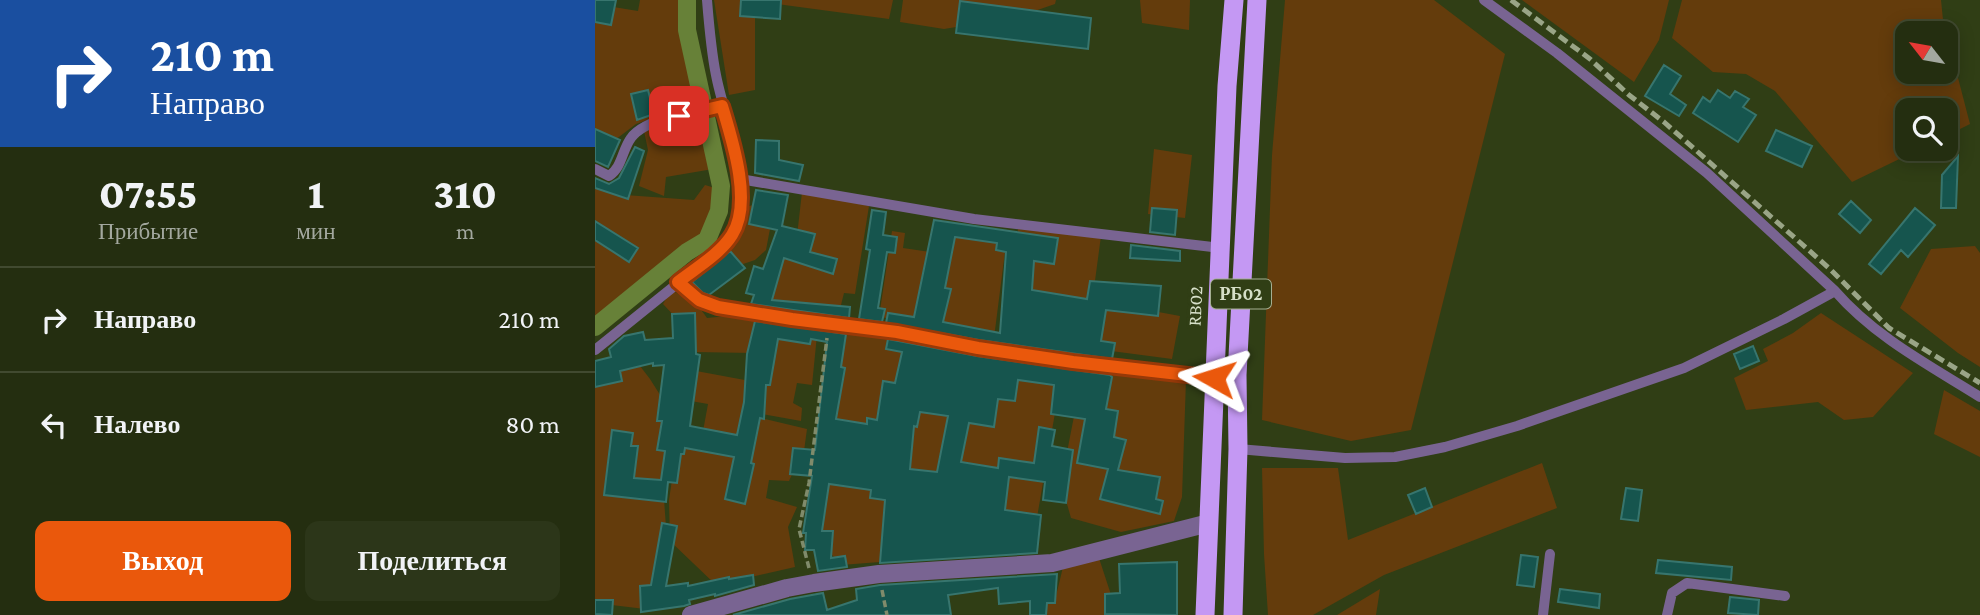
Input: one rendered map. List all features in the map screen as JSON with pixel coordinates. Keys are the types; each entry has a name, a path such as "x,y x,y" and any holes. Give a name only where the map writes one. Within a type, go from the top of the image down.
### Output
{"highway":[{"name":"RB02","path":"1205,615 1227,86 1234,0"},
{"name":"РБ02","path":"1233,615 1238,449 1237,375 1257,0"}],"street":[{"path":"691,615 814,583 879,574 1052,563 1209,523"}],"lane":[{"path":"595,350 724,246 733,234 739,214 740,179 735,148 715,73 707,0"},
{"path":"1484,0 1557,53 1707,173 1835,291 1853,312 1888,340 1980,397"},
{"path":"595,169 609,176 615,172 629,140 640,127 722,106"},
{"path":"740,179 974,219 1221,248"},
{"path":"678,282 707,305 897,332 1060,360 1214,378"},
{"path":"1238,449 1345,458 1395,457 1445,447 1517,426 1684,368 1835,291"},
{"path":"1543,615 1551,554"},
{"path":"1667,615 1672,593 1687,583 1785,596"}],"path":[{"path":"814,583 799,529 809,483 829,324"},
{"path":"879,574 887,615"}],"shaded area":[{"path":"640,0 683,0 684,47 697,103 636,124 611,143 595,137 595,4 638,11"},
{"path":"714,0 893,0 889,19 755,1 755,90 729,95"},
{"path":"903,0 1056,0 1055,4 1017,17 944,29 900,22"},
{"path":"1140,0 1190,0 1189,30 1142,23"},
{"path":"1285,0 1434,0 1505,54 1411,430 1351,441 1262,420 1272,155"},
{"path":"1522,0 1669,0 1659,40 1634,82"},
{"path":"1682,0 1941,0 1943,21 1895,21 1895,84 1958,84 1958,78 1970,124 1958,130 1958,98 1895,98 1895,161 1852,182 1775,91 1746,74 1713,72 1672,38"},
{"path":"703,114 713,169 666,177 664,196 639,186 648,150 644,131"},
{"path":"1154,149 1192,155 1185,218 1148,214"},
{"path":"595,177 625,195 694,200 705,185 715,188 718,193 716,209 705,237 686,249 595,323"},
{"path":"802,192 869,206 855,294 844,293 839,313 777,308 764,286 797,236"},
{"path":"767,201 773,213 766,250 755,260 737,266 726,249 741,230 746,207"},
{"path":"951,227 1007,236 994,338 937,323"},
{"path":"1018,229 1101,236 1086,348 1008,335"},
{"path":"892,231 905,233 903,248 937,253 926,324 879,317"},
{"path":"1975,246 1980,253 1980,367 1900,308 1931,249"},
{"path":"671,290 697,304 707,318 738,315 760,323 753,353 694,352 679,321 663,304"},
{"path":"1099,301 1180,316 1172,359 1096,349"},
{"path":"1821,313 1913,373 1873,417 1844,420 1818,402 1746,410 1734,378 1768,361 1763,349 1793,333"},
{"path":"773,324 803,326 803,331 817,335 812,385 797,383 793,403 802,408 801,421 757,413"},
{"path":"844,329 896,337 908,352 887,430 831,420 829,407"},
{"path":"630,353 667,406 664,499 667,541 645,609 595,603 595,364"},
{"path":"930,365 1061,378 1034,535 912,473 905,435"},
{"path":"691,370 750,381 738,448 701,442 708,404 685,400"},
{"path":"1083,370 1186,380 1182,497 1174,521 1121,532 1071,518 1061,483"},
{"path":"1944,390 1980,411 1980,457 1934,434"},
{"path":"753,416 807,429 801,473 794,470 789,481 769,480 766,498 797,507 788,527 795,567 716,585 670,541 669,500 677,446 746,455"},
{"path":"1542,463 1557,508 1384,575 1313,615 1268,615 1262,468 1338,468 1348,540"},
{"path":"826,476 889,491 880,562 841,565 819,540"},
{"path":"1099,558 1115,607 1140,600 1144,615 1038,615 1035,601 1055,600 1063,567"},
{"path":"1380,589 1376,615 1337,615"}],"building":[{"path":"595,0 616,0 611,25 595,22"},
{"path":"741,0 781,0 780,19 740,16"},
{"path":"960,1 1091,18 1088,49 956,33"},
{"path":"1664,65 1681,76 1670,94 1686,105 1679,116 1645,96"},
{"path":"648,90 654,114 637,120 631,94"},
{"path":"1718,90 1730,98 1735,91 1749,99 1743,107 1756,115 1738,142 1693,113 1703,97 1710,102"},
{"path":"595,129 620,140 608,167 595,161"},
{"path":"1776,130 1812,146 1802,167 1766,151"},
{"path":"756,140 779,141 779,160 803,165 799,181 755,173"},
{"path":"635,147 644,151 628,199 595,188 595,178 609,184 619,178"},
{"path":"1954,161 1958,161 1956,208 1941,208 1942,175"},
{"path":"756,190 788,195 782,226 815,234 810,252 837,259 833,274 784,258 772,300 850,307 849,318 751,304 754,295 746,293 754,266 763,269 777,230 749,224"},
{"path":"1851,201 1871,220 1860,233 1839,214"},
{"path":"1152,208 1177,210 1175,235 1150,232"},
{"path":"1915,208 1935,225 1908,257 1901,250 1881,274 1869,264"},
{"path":"872,210 886,212 883,235 897,237 895,253 887,252 878,308 885,309 882,322 859,319 870,250 866,249"},
{"path":"934,220 1058,238 1054,264 1034,261 1032,290 1087,299 1090,281 1161,286 1158,316 1106,310 1101,341 1115,343 1112,359 979,340 886,323 888,313 914,317","holes":["955,237 997,243 996,250 1006,252 1000,333 943,322 951,289 945,288"]},
{"path":"595,221 638,248 629,262 595,240"},
{"path":"1131,245 1180,251 1180,261 1130,258"},
{"path":"730,251 745,268 709,295 703,293 692,282"},
{"path":"695,313 696,354 700,355 690,426 737,435 744,402 747,354 755,321 846,334 841,367 845,368 836,419 867,424 867,418 877,420 883,381 895,383 902,352 886,349 888,339 977,356 1110,375 1112,377 1106,409 1118,411 1114,437 1126,440 1118,470 1160,477 1156,499 1163,501 1160,514 1100,499 1108,469 1077,463 1085,419 1051,414 1054,385 1018,380 1015,401 998,399 994,427 969,423 961,462 998,468 999,458 1034,463 1039,427 1055,430 1052,446 1073,450 1066,503 1043,500 1045,482 1009,477 1005,510 1041,515 1037,553 880,563 885,500 870,498 871,490 829,484 822,531 833,531 831,558 845,556 847,567 818,571 814,550 805,550 806,533 803,533 812,476 790,474 793,448 815,450 827,342 811,339 810,344 778,339 770,385 766,385 764,419 760,418 745,504 725,499 734,457 685,448 684,454 681,454 677,483 668,482 666,502 604,495 612,430 633,433 631,446 638,446 634,478 661,480 665,451 657,450 662,421 657,421 664,365 653,366 653,363 620,371 622,381 595,387 595,361 611,357 609,349 624,336 643,332 645,340 673,338 672,314","holes":["920,412 948,416 937,472 910,469 914,426 917,427"]},
{"path":"1753,346 1759,361 1740,369 1734,354"},
{"path":"1425,488 1432,507 1416,514 1408,495"},
{"path":"1626,488 1642,490 1638,521 1621,519"},
{"path":"662,523 677,526 666,586 688,583 688,586 753,575 754,585 689,600 690,604 684,606 641,612 640,586 651,585"},
{"path":"1521,555 1538,557 1534,587 1517,585"},
{"path":"1658,560 1732,567 1731,580 1656,573"},
{"path":"1177,562 1177,615 1105,614 1105,594 1120,593 1119,564"},
{"path":"1057,574 1055,603 1047,603 1046,615 1030,615 1030,601 999,604 998,588 948,595 951,615 733,615 823,593 827,610 857,600 856,589 880,585"},
{"path":"1560,589 1600,594 1599,608 1558,602"},
{"path":"1730,597 1759,600 1758,615 1728,613"},
{"path":"595,600 613,600 612,615 595,614"}],"waterway":[{"path":"595,327 687,252 707,240 719,211 721,186 687,30 687,0"}],"railway":[{"path":"1511,0 1590,59 1629,95 1664,122 1830,269 1889,328 1980,383"}],"route":[{"path":"679,116 722,106 735,148 740,179 739,214 733,234 724,246 678,282 707,305 897,332 1047,358 1214,378"}]}
